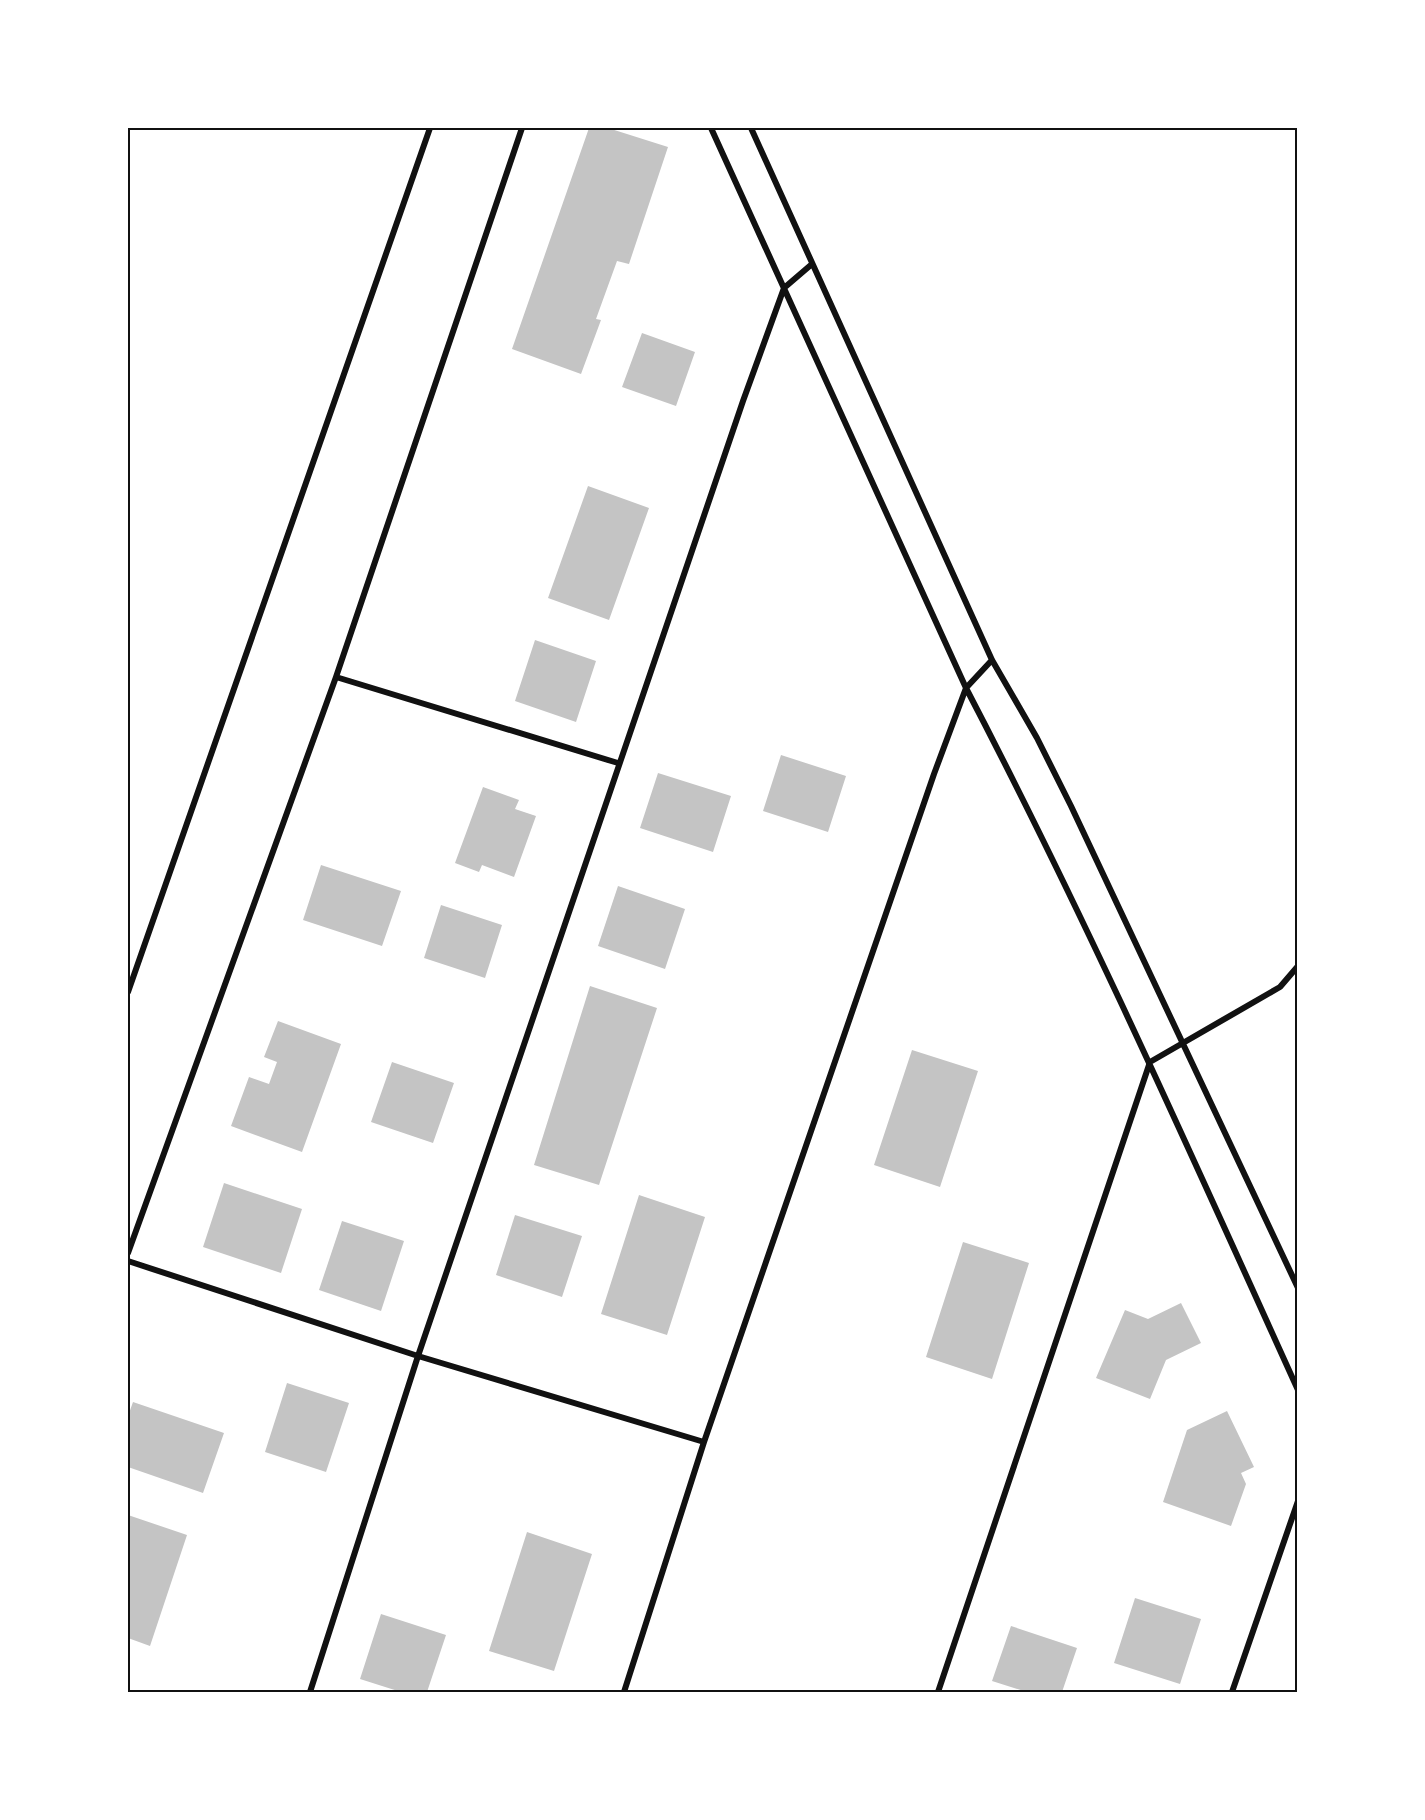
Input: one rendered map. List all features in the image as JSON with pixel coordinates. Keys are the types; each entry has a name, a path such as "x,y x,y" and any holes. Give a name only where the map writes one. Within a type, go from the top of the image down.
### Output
{"street":[{"path":"128,992 430,128"},
{"path":"128,1253 336,676 522,128"},
{"path":"711,128 966,688 1150,1062 1298,1390"},
{"path":"751,128 992,660 1042,748 1185,1043 1298,1288"},
{"path":"310,1692 418,1356 618,763 784,288 812,264"},
{"path":"624,1692 704,1442 966,688 992,660"},
{"path":"336,676 618,763"},
{"path":"938,1692 1150,1062 1280,987 1298,966"},
{"path":"128,1261 418,1356 704,1442"},
{"path":"1232,1692 1298,1501"}],"building":[{"path":"589,128 608,128 668,147 629,264 617,261 596,319 601,320 581,374 512,349"},
{"path":"642,333 695,352 676,406 622,387"},
{"path":"588,486 649,508 609,620 548,598"},
{"path":"535,640 596,661 576,722 515,701"},
{"path":"781,755 846,776 828,832 763,811"},
{"path":"658,773 731,796 713,852 640,828"},
{"path":"483,787 519,800 515,809 536,816 514,877 482,865 479,872 455,863"},
{"path":"321,865 401,891 382,946 303,920"},
{"path":"618,886 685,909 665,969 598,946"},
{"path":"441,905 502,925 485,978 424,958"},
{"path":"590,986 657,1008 599,1185 534,1165"},
{"path":"278,1021 341,1044 302,1152 231,1126 249,1077 269,1084 277,1062 264,1057"},
{"path":"912,1050 978,1071 940,1187 874,1165"},
{"path":"392,1062 454,1083 433,1143 371,1122"},
{"path":"224,1183 302,1209 281,1273 203,1247"},
{"path":"639,1195 705,1217 667,1335 601,1314"},
{"path":"515,1215 582,1236 562,1297 496,1275"},
{"path":"342,1221 404,1241 381,1311 319,1290"},
{"path":"963,1242 1029,1263 992,1379 926,1357"},
{"path":"1181,1303 1201,1343 1166,1360 1150,1399 1096,1378 1125,1310 1148,1319"},
{"path":"287,1383 349,1403 326,1472 265,1452"},
{"path":"133,1402 224,1433 203,1493 128,1467 128,1416"},
{"path":"1227,1411 1254,1467 1241,1473 1246,1484 1231,1526 1163,1502 1187,1430"},
{"path":"128,1515 187,1535 150,1646 128,1638"},
{"path":"527,1532 592,1554 554,1671 489,1651"},
{"path":"1135,1598 1201,1619 1180,1684 1114,1663"},
{"path":"381,1614 446,1635 427,1692 401,1692 360,1679"},
{"path":"1011,1626 1077,1648 1062,1692 1027,1692 992,1681"}]}
